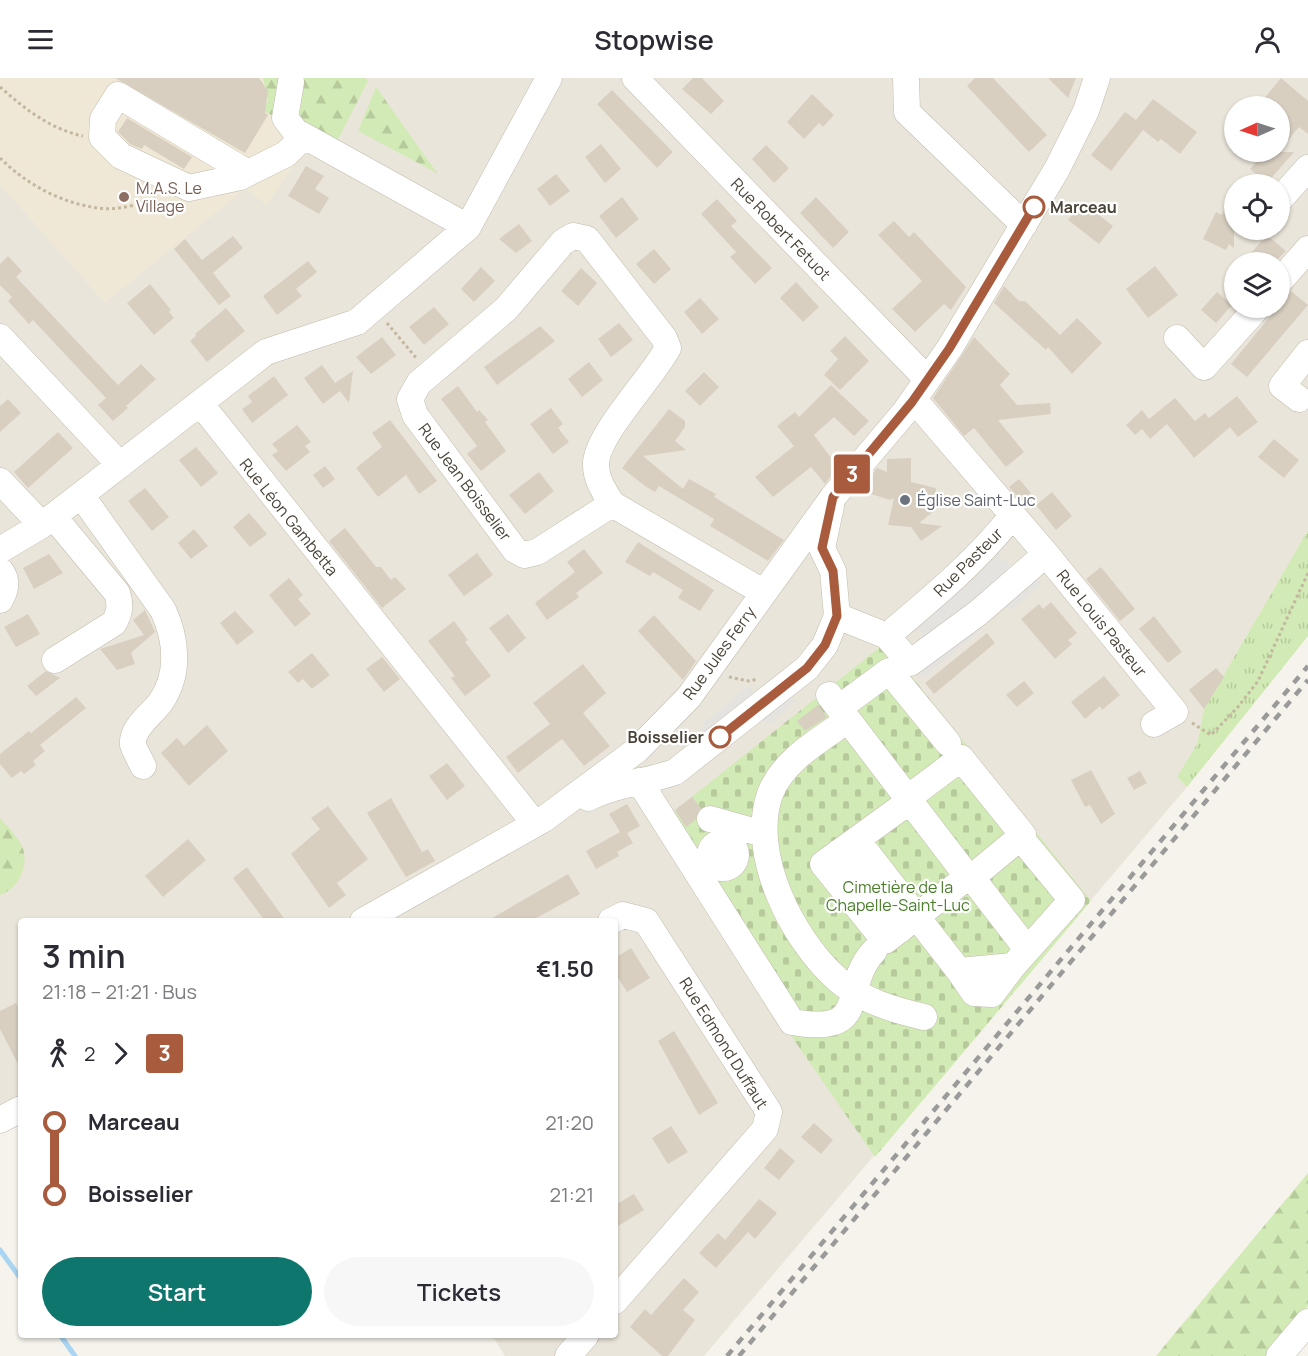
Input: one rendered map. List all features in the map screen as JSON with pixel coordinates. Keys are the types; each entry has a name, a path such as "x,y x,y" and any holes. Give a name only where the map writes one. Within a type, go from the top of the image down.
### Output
{"street":[{"path":"0,550 81,495 266,352 357,322 374,308 468,227 549,78"},
{"name":"Rue Robert Fetuot","path":"635,78 927,379"},
{"path":"906,78 907,112 1024,225"},
{"name":"Rue Jules Ferry","path":"540,821 637,750 689,697 833,497 912,402 949,349 1062,159 1086,111 1097,78"},
{"path":"291,82 285,118 295,131 468,227"},
{"path":"248,173 118,95 103,119 102,138 121,156 189,188 248,173 286,154 304,136"},
{"path":"1290,188 1308,168"},
{"name":"Rue Jean Boisselier","path":"573,236 586,239 664,338 668,348 659,364 601,443 596,463 600,486 612,504 537,552 524,555 515,550 415,415 410,399 419,383 506,309 563,242 573,236"},
{"path":"1290,270 1308,249"},
{"path":"1177,338 1204,367 1248,318"},
{"path":"0,337 120,465"},
{"path":"1299,399 1282,386 1308,353"},
{"name":"Rue Pasteur","path":"887,636 935,595 997,536 1012,516 922,409 912,402"},
{"name":"Rue Léon Gambetta","path":"200,403 540,821"},
{"path":"0,481 47,520 117,593 120,602 120,613 114,623 55,660"},
{"path":"81,495 163,610 171,628 174,677 161,701 135,733 134,745 143,766"},
{"name":"Rue Jules Ferry","path":"374,918 540,821 606,789 675,772 807,668 825,645 837,616 833,571 822,548 833,497"},
{"path":"612,504 763,592"},
{"name":"Rue Louis Pasteur","path":"1012,516 1046,554 1164,718"},
{"path":"793,551 822,548"},
{"path":"837,616 887,636 910,663 978,613 1046,554"},
{"path":"0,570 4,575 6,591 0,600"},
{"path":"924,1017 893,1010 856,992 837,979 806,942 790,917 771,873 763,834 771,793 791,762 839,707 889,671 948,743"},
{"path":"839,707 970,876 1018,955"},
{"path":"637,750 636,769 646,780 792,1022 816,1026 838,1022 852,1006 864,962 874,951"},
{"path":"908,924 1020,837 1023,835 961,758 848,846 908,924 959,971 974,993 993,994 1018,955 1072,900 1020,837"},
{"path":"722,829 763,834"},
{"name":"Rue Edmond Duffaut","path":"617,918 623,915 646,921 769,1112 765,1129 618,1297"},
{"path":"0,1120 18,1111"},
{"path":"1279,1356 1308,1322"},
{"path":"568,1356 583,1338"}],"path":[{"path":"0,87 40,118 62,131 102,138"},
{"path":"0,158 18,176 47,193 99,209 142,203 189,188"},
{"path":"374,308 430,374"},
{"path":"1164,718 1211,735 1238,707 1258,681 1308,573"},
{"path":"727,677 749,681 768,678"}],"shaded area":[{"path":"0,78 1308,78 1308,530 1204,709 1197,744 1177,777 1187,787 704,1356 505,1356 494,1338 618,1338 618,918 18,918 18,1114 0,1123"},
{"name":"M.A.S. Le Village","path":"0,78 353,78 267,205 245,189 105,303 0,185"},
{"path":"998,548 1001,562 1006,558 1012,576 923,646 921,630 916,634 910,626"},
{"path":"1033,575 1042,584 1011,610 999,603"},
{"path":"974,626 985,627 924,677 914,671"},
{"path":"752,684 753,701 700,741 703,723"},
{"path":"781,696 797,700 771,723 752,719"}],"green space":[{"path":"263,78 366,78 368,81 335,145 259,109 261,102 267,103 268,100"},
{"path":"376,87 437,173 358,131"},
{"path":"1308,530 1308,636 1187,787 1177,777 1197,744 1204,709"},
{"name":"Cimetière de la Chapelle-Saint-Luc","path":"885,643 1091,901 875,1157 774,1011 664,819"},
{"path":"0,818 21,844 25,859 18,881 7,892 0,895"},
{"path":"1308,1173 1308,1306 1266,1356 1156,1356"}],"building":[{"path":"115,78 259,78 268,91 265,113 268,115 245,153"},
{"path":"693,78 702,78 724,101 711,114 682,89"},
{"path":"975,78 993,78 1047,135 1029,152 967,86"},
{"path":"1048,78 1076,78 1068,98"},
{"path":"1281,78 1308,101 1308,134 1299,127 1290,137 1290,96 1266,96"},
{"path":"612,90 673,152 657,168 597,104"},
{"path":"812,94 834,115 823,127 819,123 804,139 787,122"},
{"path":"1153,99 1197,132 1180,154 1161,139 1158,142 1143,130 1111,171 1091,155 1125,112 1136,120"},
{"path":"127,118 192,157 184,169 144,145 142,149 130,144 118,132"},
{"path":"601,144 621,169 605,183 585,157"},
{"path":"766,145 789,168 774,183 752,159"},
{"path":"1256,162 1285,162 1275,174 1256,174 1250,169"},
{"path":"306,166 324,176 315,189 329,198 319,214 288,196"},
{"path":"556,174 570,191 550,206 537,189"},
{"path":"622,197 639,219 616,238 599,216"},
{"path":"816,197 849,232 833,248 800,213"},
{"path":"717,199 737,221 731,226 772,268 755,284 730,257 736,252 701,214"},
{"path":"1082,202 1113,226 1099,244 1068,220"},
{"path":"1224,211 1224,240 1234,240 1234,248 1229,244 1226,250 1203,239 1216,212 1222,215"},
{"path":"894,221 909,237 914,232 966,287 951,310 944,304 915,332 892,309 922,281 878,235"},
{"path":"519,224 532,241 516,253 499,239"},
{"path":"233,236 243,248 213,273 231,296 219,305 174,249 185,239 202,260"},
{"path":"1263,240 1273,240 1286,251 1285,252 1252,252"},
{"path":"654,249 671,269 654,284 636,264"},
{"path":"8,256 22,271 16,277 118,385 141,364 156,379 113,421 98,405 106,398 33,320 29,324 8,301 12,297 0,285 0,264"},
{"path":"308,261 317,272 296,289 302,296 277,315 263,296"},
{"path":"1155,266 1178,295 1148,318 1126,289"},
{"path":"481,267 495,281 474,302 461,289"},
{"path":"581,268 597,283 578,306 561,291"},
{"path":"796,282 819,307 803,322 780,298"},
{"path":"150,284 171,310 169,312 174,318 154,335 127,303"},
{"path":"1004,286 1019,301 1025,301 1060,335 1077,318 1102,343 1072,374 1048,347 1046,350 994,303"},
{"path":"1217,292 1224,298 1224,314 1216,323 1201,310"},
{"path":"1290,292 1308,305 1247,377 1231,364 1269,318 1290,318"},
{"path":"700,298 719,319 702,334 684,312"},
{"path":"434,307 449,324 424,345 409,327"},
{"path":"226,308 245,331 207,362 190,341"},
{"path":"619,323 633,340 611,357 598,339"},
{"path":"540,326 555,341 497,385 484,367"},
{"path":"845,336 869,361 840,390 824,375 838,359 830,351"},
{"path":"382,337 396,355 371,374 356,357"},
{"path":"974,337 1010,374 1000,385 1017,405 1050,403 1051,414 998,420 1024,452 1006,467 974,428 964,436 933,398"},
{"path":"589,362 603,380 582,397 568,379"},
{"path":"322,365 335,383 353,371 349,403 340,391 323,404 304,378"},
{"path":"704,372 719,387 700,406 685,391"},
{"path":"274,376 288,395 252,423 242,409 252,402 248,396"},
{"path":"831,385 869,421 854,436 834,417 814,435 838,467 825,484 811,467 773,497 755,477 794,446 777,426 795,412 799,417"},
{"path":"458,386 477,412 479,410 488,420 485,422 506,451 481,471 467,454 477,446 441,399"},
{"path":"1237,396 1258,422 1238,437 1230,427 1194,458 1167,424 1150,439 1142,429 1135,435 1126,425 1142,410 1149,419 1175,398 1195,421 1205,413 1209,418"},
{"path":"8,399 21,413 0,432 0,406"},
{"path":"551,408 563,424 558,428 569,442 553,454 530,424"},
{"path":"669,409 685,421 685,427 675,441 686,450 643,456 683,489 689,479 716,494 714,497 784,540 768,561 710,526 714,519 659,486 655,492 622,468"},
{"path":"390,420 437,481 419,494 406,475 378,497 356,468 382,447 372,433"},
{"path":"297,425 311,442 305,446 310,452 286,471 272,455 278,451 272,444"},
{"path":"58,432 73,448 28,488 14,472"},
{"path":"1274,439 1299,460 1284,478 1258,457"},
{"path":"196,447 218,473 201,487 179,460"},
{"name":"Église Saint-Luc","path":"911,458 911,482 936,488 934,511 919,523 942,526 921,541 911,527 888,525 894,498 890,500 865,492 868,480 877,468 887,472 887,459"},
{"path":"325,466 335,479 323,488 313,475"},
{"path":"539,472 554,491 525,514 509,495"},
{"path":"1019,479 1031,493 1021,501 1009,487"},
{"path":"145,488 169,517 152,531 128,501"},
{"path":"1052,492 1072,516 1056,530 1036,505"},
{"path":"249,513 267,534 250,547 233,527"},
{"path":"345,528 376,567 381,567 391,580 395,577 406,589 382,608 329,541"},
{"path":"194,529 208,546 191,559 178,543"},
{"path":"638,542 714,590 700,611 678,598 683,590 653,572 650,576 625,562"},
{"path":"584,549 603,573 576,593 579,597 547,620 535,603 575,572 567,562"},
{"path":"477,553 493,575 464,596 448,575"},
{"path":"49,554 63,573 34,589 23,568"},
{"path":"1101,567 1135,609 1120,621 1086,579"},
{"path":"289,578 303,595 298,599 311,614 295,627 269,595"},
{"path":"1051,602 1077,633 1068,640 1072,644 1055,659 1021,619 1039,604 1043,609"},
{"path":"145,610 155,632 131,653 135,664 117,670 100,649 144,635 133,620"},
{"path":"235,611 254,632 237,645 220,623"},
{"path":"28,614 40,634 16,647 4,627"},
{"path":"508,614 526,638 508,653 489,628"},
{"path":"654,615 696,661 683,680 638,631"},
{"path":"1154,616 1182,652 1168,663 1139,629"},
{"path":"454,621 468,640 465,642 491,676 465,696 451,678 455,676 428,641"},
{"path":"987,633 995,643 934,694 925,683"},
{"path":"312,653 330,675 312,689 303,679 298,683 288,672"},
{"path":"382,657 400,679 384,692 366,669"},
{"path":"583,664 606,693 583,713 610,746 584,766 562,739 518,773 506,757 550,724 533,703"},
{"path":"1216,668 1224,677 1204,709 1189,690"},
{"path":"46,671 60,678 36,696 27,686"},
{"path":"1104,676 1120,695 1102,710 1100,706 1085,719 1071,702"},
{"path":"1024,681 1034,693 1017,707 1006,695"},
{"path":"76,697 86,708 40,745 45,751 33,761 36,765 24,774 21,771 12,778 0,764 0,754 29,731 31,733"},
{"path":"818,705 827,717 805,731 797,721"},
{"path":"207,725 228,751 189,786 161,753 177,738 184,746"},
{"path":"447,763 465,786 447,800 429,776"},
{"path":"1091,770 1115,814 1101,824 1090,805 1085,807 1071,780"},
{"path":"1140,771 1147,783 1134,790 1127,778"},
{"path":"692,797 701,808 695,820 686,827 675,810"},
{"path":"391,798 422,852 428,849 435,861 406,877 367,813"},
{"path":"627,804 640,826 627,833 633,843 617,852 619,856 596,869 586,851 620,832 609,814"},
{"path":"328,806 368,859 337,883 346,895 329,908 291,854 320,829 311,818"},
{"path":"188,839 206,860 163,897 145,876"},
{"path":"247,867 284,918 263,918 233,878"},
{"path":"568,874 580,894 536,918 492,918"},
{"path":"631,948 650,978 627,992 618,978 618,956"},
{"path":"16,1003 18,1007 18,1064 0,1029 0,1011"},
{"path":"674,1031 718,1103 699,1115 658,1041"},
{"path":"814,1123 833,1140 821,1154 801,1137"},
{"path":"671,1126 688,1152 668,1164 652,1138"},
{"path":"780,1148 795,1161 779,1180 764,1168"},
{"path":"634,1194 644,1210 618,1226 618,1203"},
{"path":"759,1199 777,1213 755,1239 748,1232 716,1268 699,1253 718,1233 725,1240"},
{"path":"684,1278 699,1292 683,1310 695,1320 668,1356 662,1356 630,1327 645,1309 651,1315"}],"waterway":[{"path":"0,1250 18,1275"},
{"path":"62,1338 75,1356"}],"railway":[{"path":"727,1356 1308,666"},
{"path":"739,1356 1308,680"}],"bus line":[{"name":"3","path":"720,737 807,668 825,645 837,616 833,571 822,548 833,497 912,402 949,349 1034,207"}],"place":[{"name":"M.A.S. Le Village","path":"124,197"},
{"name":"Marceau","path":"1034,207"},
{"name":"Église Saint-Luc","path":"905,500"},
{"name":"Boisselier","path":"720,737"}]}
